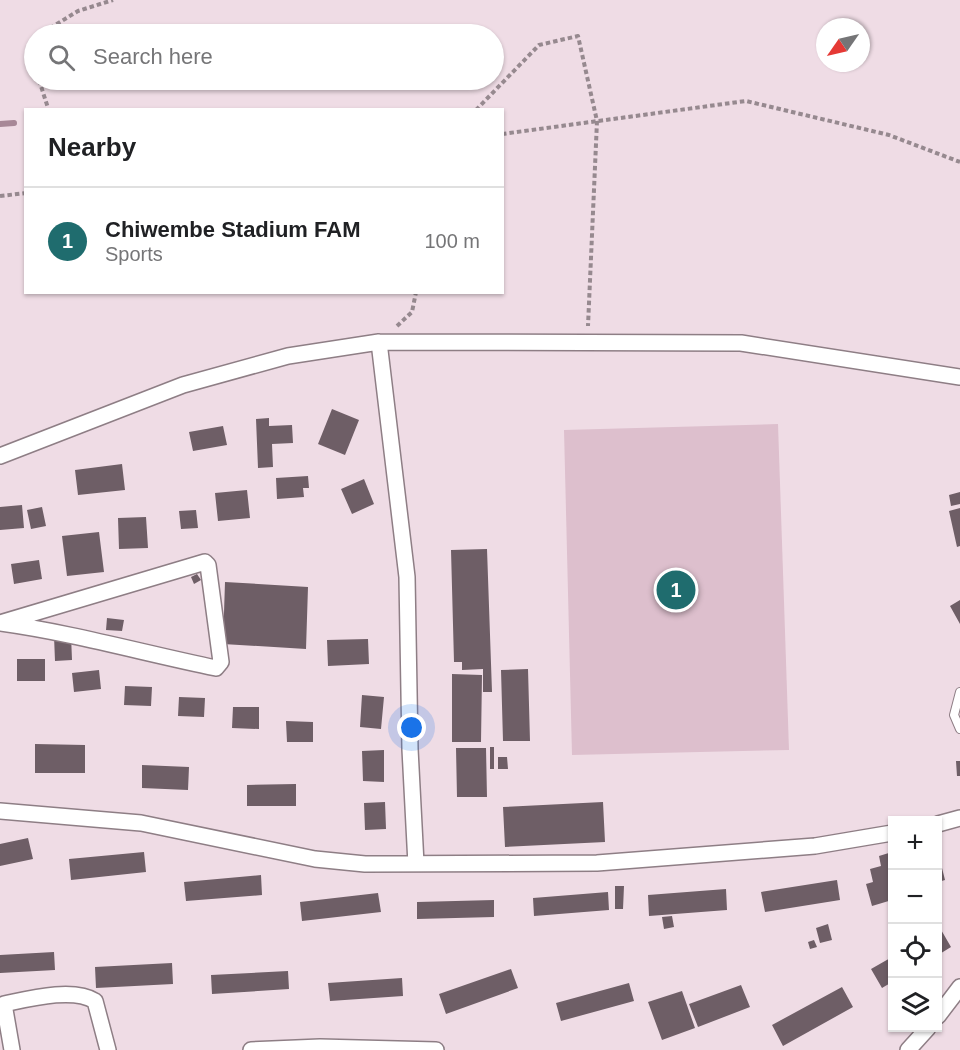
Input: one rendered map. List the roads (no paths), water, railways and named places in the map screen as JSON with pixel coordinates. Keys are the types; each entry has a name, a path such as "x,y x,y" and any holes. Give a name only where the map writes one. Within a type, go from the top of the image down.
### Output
{"street":[{"path":"379,342 407,577 410,748 416,864"},
{"path":"0,456 183,385 288,356 379,342 741,343 960,377"},
{"path":"205,562 208,565 221,662 216,668 145,654 64,632 0,623 205,562"},
{"path":"0,811 141,823 338,862 416,864 597,863 815,846 888,834"},
{"path":"942,823 960,818"},
{"path":"942,1011 960,987"},
{"path":"12,1050 2,1004 51,995 92,999 98,1004 108,1050"},
{"path":"908,1050 924,1032"},
{"path":"251,1050 320,1047 436,1050"}],"lane":[{"path":"960,692 954,715 960,729"}],"waterway":[{"path":"0,124 14,123"}],"place":[{"name":"Chiwembe Stadium FAM","path":"676,590"}]}
